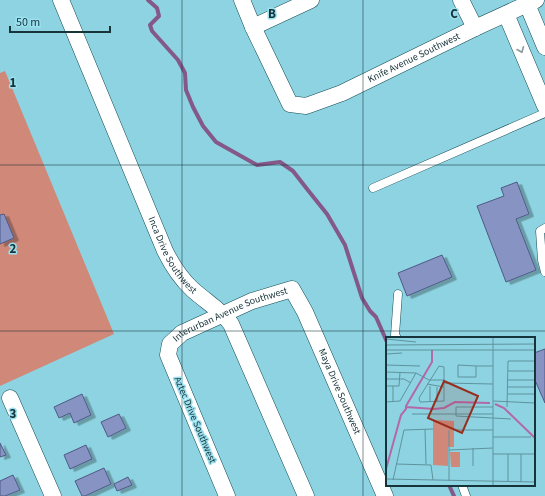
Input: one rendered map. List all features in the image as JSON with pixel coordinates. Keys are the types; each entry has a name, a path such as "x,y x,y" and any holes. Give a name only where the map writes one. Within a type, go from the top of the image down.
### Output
{"street":[{"name":"Inca Drive Southwest","path":"61,0 165,251 175,269 191,288 223,314 231,324 306,496"},
{"path":"242,0 253,27 311,0"},
{"path":"461,0 475,28"},
{"path":"532,2 545,47"},
{"name":"Knife Avenue Southwest","path":"253,27 290,104 306,106 342,93 532,2"},
{"path":"506,14 545,106"},
{"name":"Interurban Avenue Southwest","path":"170,344 182,333 223,314 252,301 292,289"},
{"name":"Maya Drive Southwest","path":"292,289 305,312 384,496"},
{"name":"Aztec Drive Southwest","path":"170,344 168,355 227,496"},
{"path":"10,398 53,496"}],"lane":[{"path":"373,188 545,113"},
{"path":"545,228 540,231 542,260 545,272"},
{"path":"396,337 395,335 398,294"},
{"path":"462,486 466,496"}],"shaded area":[{"path":"5,71 114,334 0,386 0,73"}],"building":[{"path":"517,182 529,214 516,219 536,270 506,282 477,206 504,196 501,188"},
{"path":"4,214 14,238 0,244 0,215"},
{"path":"442,255 452,277 407,296 398,273"},
{"path":"545,349 545,403 535,380 535,353"},
{"path":"82,394 91,415 74,423 70,413 59,418 54,407"},
{"path":"119,414 126,428 108,437 101,422"},
{"path":"0,443 6,455 0,457"},
{"path":"86,445 92,459 70,469 64,455"},
{"path":"104,468 111,484 82,496 75,481"},
{"path":"13,475 20,490 5,496 0,496 0,481"},
{"path":"128,477 132,485 117,491 114,484"}],"waterway":[{"path":"148,0 157,8 159,16 150,25 152,31 178,60 185,73 186,90 203,126 216,142 257,165 280,162 293,171 327,214 345,245 362,298 370,311 376,317 386,340"},
{"path":"449,486 454,496"}]}
